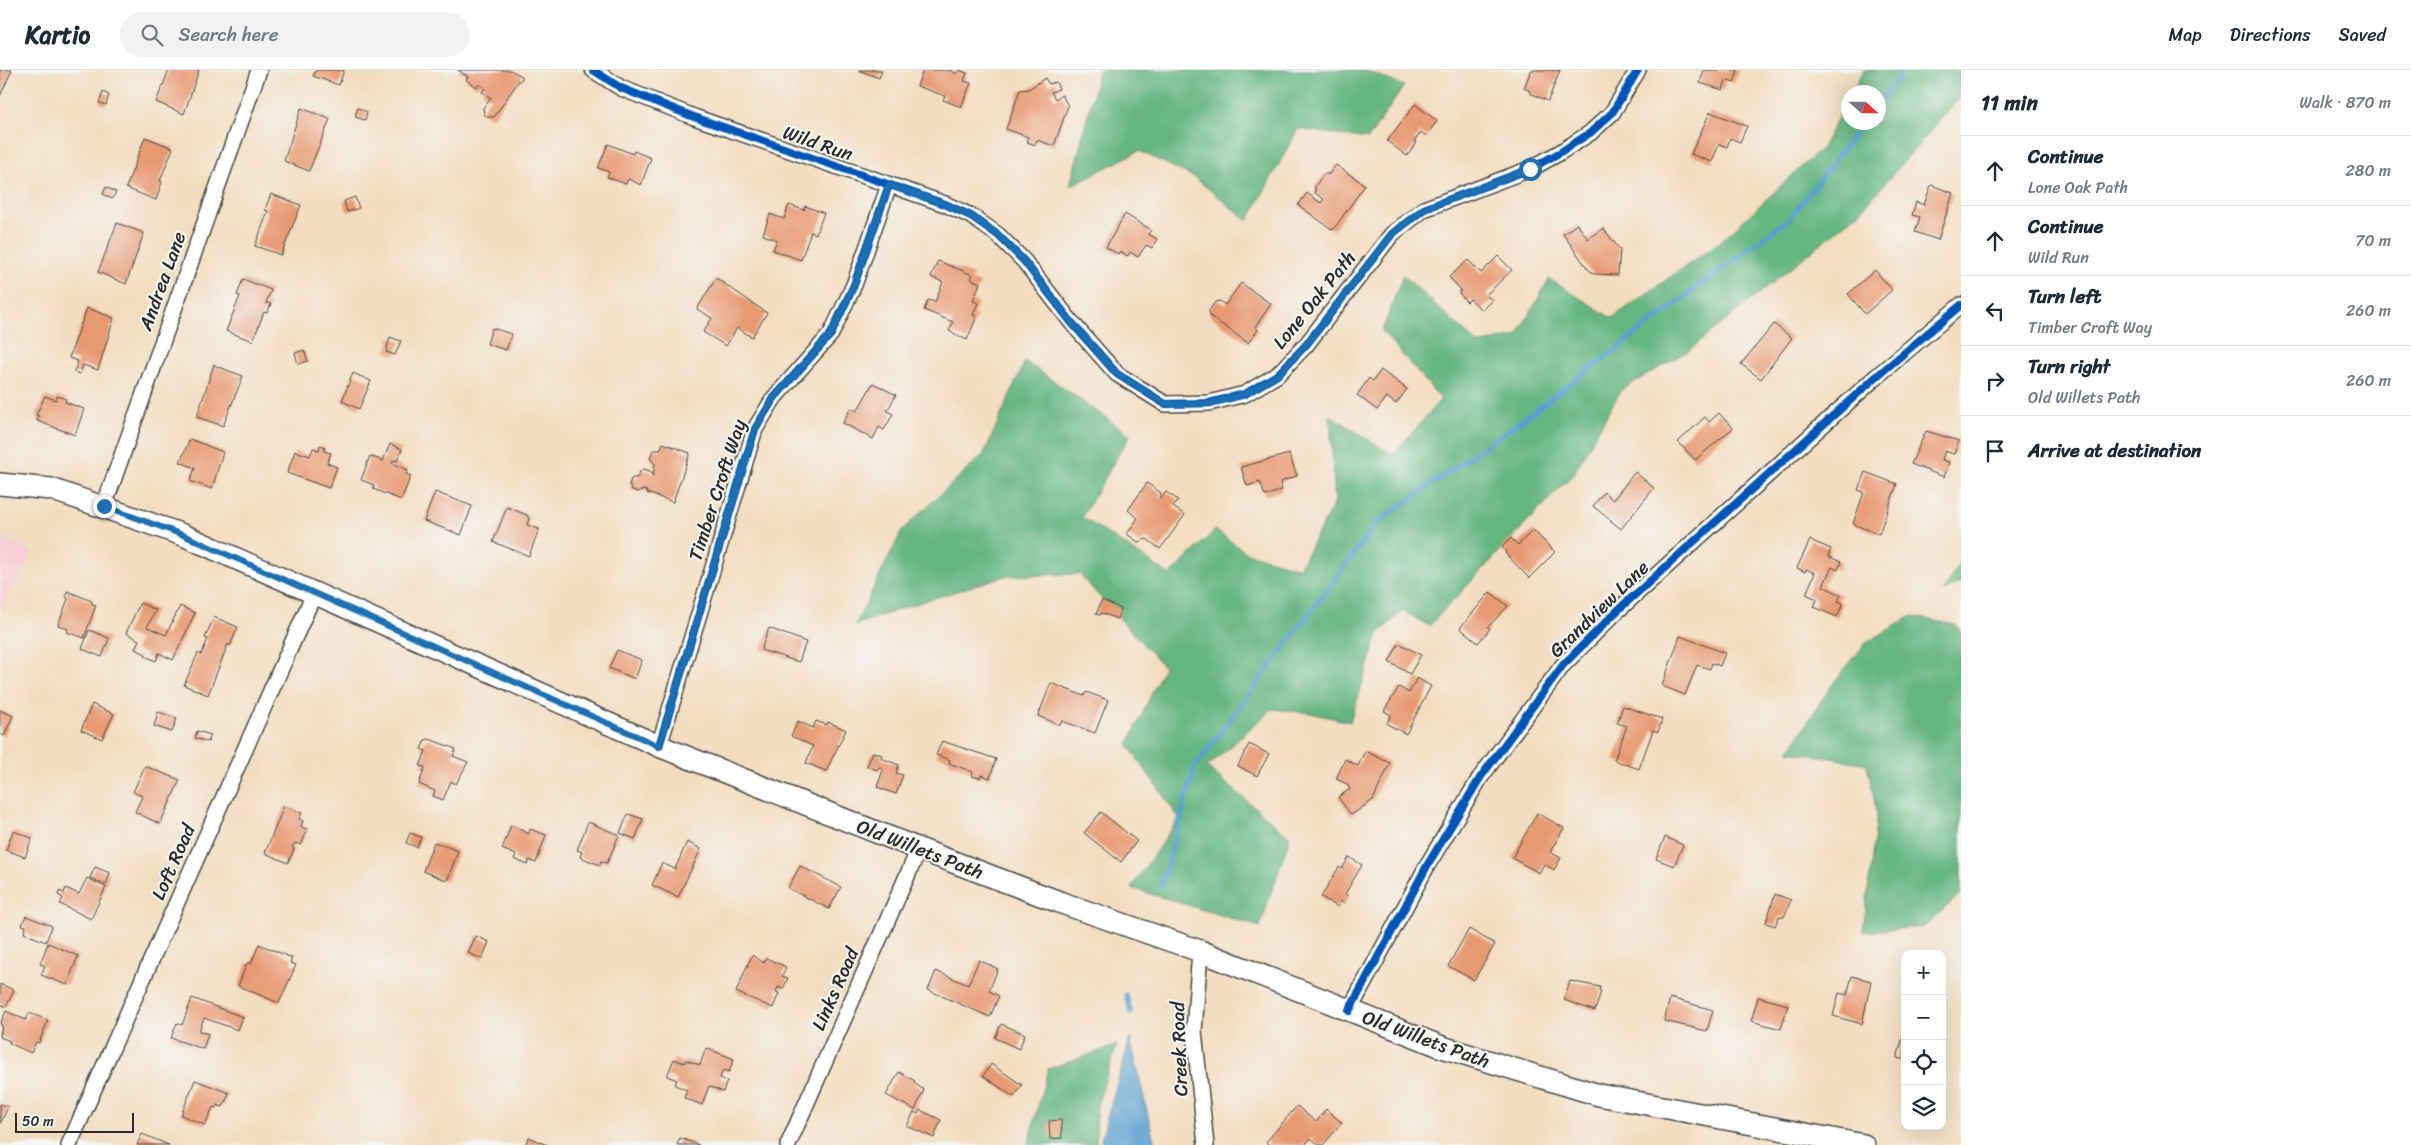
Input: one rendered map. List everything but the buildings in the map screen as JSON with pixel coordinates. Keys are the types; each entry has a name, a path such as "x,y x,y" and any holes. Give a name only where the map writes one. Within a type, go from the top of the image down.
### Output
{"main road":[{"name":"Old Willets Path","path":"0,484 51,489 183,535 659,746 919,849 1062,903 1200,951 1442,1047 1599,1095 1864,1145"}],"street":[{"name":"Andrea Lane","path":"104,506 259,70"},
{"name":"Wild Run","path":"593,70 621,88 694,117 945,204 971,216 998,235 1024,261"},
{"name":"Lone Oak Path","path":"1024,261 1072,323 1117,374 1166,404 1209,404 1245,394 1277,376 1306,345 1392,234 1424,209 1530,169 1559,154 1590,133 1612,113 1638,70"},
{"name":"Timber Croft Way","path":"659,746 755,429 774,398 831,334 854,285 889,185"},
{"name":"Grandview Lane","path":"1349,1011 1428,864 1480,778 1563,665 1617,611 1877,376 1961,305"},
{"name":"Loft Road","path":"69,1145 314,594"},
{"name":"Links Road","path":"788,1145 919,849"},
{"name":"Creek Road","path":"1200,951 1194,1031 1206,1145"}],"shaded area":[{"path":"0,534 33,553 0,610"}],"green space":[{"path":"1099,70 1364,70 1404,86 1368,139 1298,129 1248,221 1194,177 1139,151 1070,186"},
{"path":"1864,70 1961,70 1961,96 1860,212 1688,351 1621,390 1574,473 1429,626 1403,611 1378,634 1350,722 1310,713 1272,709 1207,767 1290,837 1260,927 1131,888 1179,818 1128,745 1164,667 1079,574 1005,576 855,625 903,529 984,454 1025,361 1130,435 1082,517 1170,575 1215,530 1247,553 1299,568 1335,502 1330,415 1393,455 1441,399 1382,331 1403,275 1478,344 1517,336 1549,279 1612,318 1720,242 1822,148 1841,112 1841,130 1886,130 1886,85 1856,85"},
{"path":"1961,559 1961,582 1944,591"},
{"path":"1911,616 1955,625 1961,630 1961,894 1925,926 1863,932 1877,814 1867,764 1789,751 1831,686 1865,644"},
{"path":"1117,1045 1097,1105 1096,1145 1028,1145 1048,1069"}],"water":[{"path":"1130,1038 1155,1145 1103,1145 1101,1139"}],"waterway":[{"path":"1886,94 1905,70"},
{"path":"1161,887 1195,767 1376,524 1522,420 1790,218 1858,130"},
{"path":"1126,995 1131,1013"}],"cycle path":[{"path":"593,70 621,88 694,117 945,204 971,216 998,235 1024,261 1072,323 1117,374 1165,404 1209,403 1245,394 1277,375 1306,345 1392,234 1424,209 1530,169 1590,133 1612,113 1638,70"},
{"path":"659,746 755,429 774,398 831,334 854,285 889,185"},
{"path":"1349,1011 1428,864 1480,778 1563,665 1617,611 1877,376 1961,305"}],"route":[{"path":"104,506 183,535 659,746 755,429 774,398 831,334 854,285 889,185 945,204 971,216 998,235 1024,261 1072,323 1117,374 1166,404 1209,404 1245,394 1277,376 1306,345 1392,234 1424,209 1530,169"}]}
